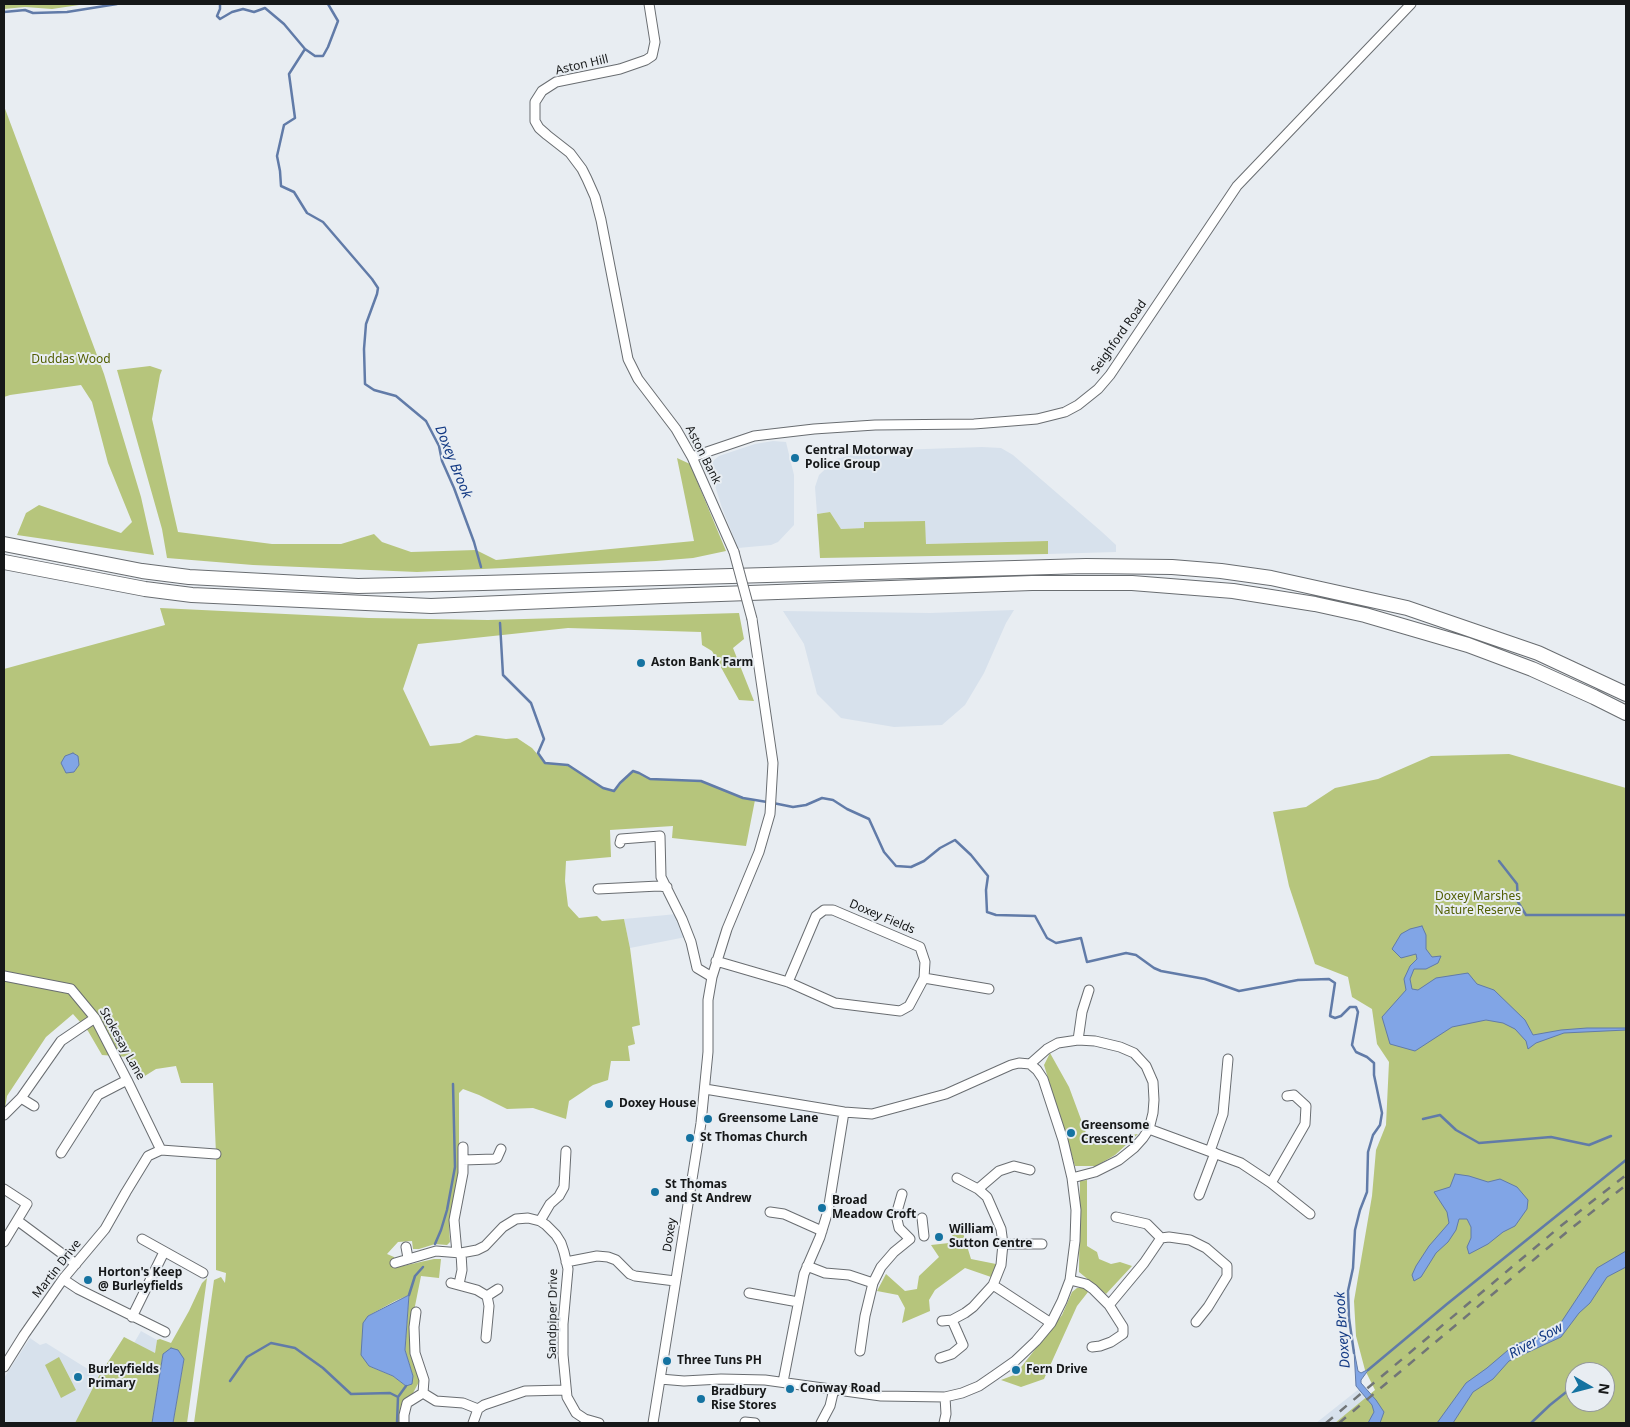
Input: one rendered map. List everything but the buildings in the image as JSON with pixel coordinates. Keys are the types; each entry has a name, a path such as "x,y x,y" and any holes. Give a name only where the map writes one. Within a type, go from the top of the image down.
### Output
{"highway":[{"path":"4,544 142,571 189,577 358,586 1086,566 1182,568 1221,571 1271,578 1407,608 1538,653 1626,694"},
{"path":"4,562 146,589 192,595 431,606 1004,584 1132,583 1233,591 1332,608 1468,645 1532,669 1626,713"}],"street":[{"name":"Aston Hill","path":"570,152 539,128 535,121 535,102 542,91 556,82 620,69 652,56 656,42 648,4"},
{"name":"Seighford Road","path":"692,457 754,436 874,425 974,424 1037,419 1065,412 1078,405 1110,375 1237,186 1411,4"},
{"name":"Aston Bank","path":"570,152 582,169 595,197 628,359 638,378 676,429 692,457 734,552 752,619 773,763 770,814 760,852 727,929 716,961"},
{"path":"620,844 620,839 660,836 661,877 691,942 697,968 712,977"},
{"path":"598,889 667,887"},
{"name":"Doxey Fields","path":"788,982 816,916 824,910 833,910 920,947 925,962 924,978"},
{"path":"716,961 788,982 835,1003 900,1011 909,1006 924,978 989,989"},
{"name":"Doxey","path":"653,1423 705,1089 708,1052 708,1000 716,961"},
{"name":"Stokesay Lane","path":"4,976 71,989 95,1018 161,1150"},
{"path":"1078,1040 1082,1012 1089,990"},
{"path":"4,1115 21,1098 61,1041 95,1018"},
{"path":"1030,1064 1046,1049 1058,1043 1078,1040 1095,1041 1120,1047 1134,1054 1146,1066 1153,1082 1154,1100 1149,1129 1134,1148 1119,1160 1095,1172 1072,1178"},
{"path":"1199,1195 1223,1114 1228,1059"},
{"path":"660,1379 684,1381 751,1379 881,1396 946,1397 979,1386 995,1376 1036,1341 1051,1323 1070,1280 1075,1242 1076,1210 1072,1178 1063,1140 1043,1079 1030,1064 1019,1063 1011,1065 946,1094 883,1112 863,1114 705,1089"},
{"path":"61,1153 98,1096 127,1080"},
{"path":"1271,1183 1305,1124 1306,1106 1291,1095"},
{"path":"21,1098 34,1106"},
{"path":"783,1382 806,1266 822,1231 828,1211 844,1112"},
{"path":"1149,1129 1241,1163 1271,1183 1304,1213"},
{"path":"463,1147 460,1189 454,1220 462,1270 455,1284 477,1290 487,1296 489,1306 486,1338"},
{"path":"463,1160 494,1160 501,1149"},
{"path":"161,1150 216,1154"},
{"name":"Martin Drive","path":"4,1368 24,1335 63,1279 105,1229 148,1156 161,1150"},
{"path":"395,1263 436,1251 459,1253 477,1250 485,1246 503,1227 516,1219 528,1218 540,1221 550,1204 564,1187 566,1151"},
{"path":"978,1189 999,1170 1014,1166 1030,1170"},
{"path":"942,1321 952,1320 973,1307 993,1285 1000,1265 1003,1244 1001,1229 987,1197 978,1189 957,1178"},
{"path":"1192,1181 1202,1185"},
{"path":"4,1189 27,1204 4,1242"},
{"path":"860,1351 865,1316 873,1283 881,1268 894,1252 910,1239 899,1228 896,1215 902,1194"},
{"path":"770,1212 784,1214 822,1231"},
{"path":"1116,1217 1147,1224 1161,1238"},
{"path":"922,1218 924,1236"},
{"path":"18,1221 76,1264"},
{"name":"Sandpiper Drive","path":"540,1221 556,1235 564,1252 568,1269 563,1324 565,1390 569,1403 576,1413 585,1419 600,1423"},
{"path":"1109,1306 1144,1263 1161,1238 1170,1237 1190,1240 1206,1248 1227,1266 1227,1276 1208,1308 1196,1322"},
{"path":"142,1239 203,1273"},
{"path":"1003,1244 1042,1244"},
{"path":"406,1247 408,1258"},
{"path":"132,1317 164,1252"},
{"path":"566,1262 597,1256 608,1257 616,1260 630,1274 635,1276 675,1281"},
{"path":"806,1266 825,1273 848,1275 873,1283"},
{"path":"63,1279 78,1289 165,1332"},
{"path":"1070,1280 1086,1284 1093,1289 1109,1306 1123,1327 1123,1334 1112,1342 1092,1347"},
{"path":"993,1285 1051,1323"},
{"path":"487,1296 498,1290"},
{"path":"749,1293 798,1302"},
{"path":"416,1312 414,1327 415,1353 424,1380 423,1393"},
{"path":"940,1358 952,1354 962,1345 952,1320"},
{"path":"820,1423 830,1406 834,1389"},
{"path":"473,1423 478,1410 484,1405 525,1391 565,1390"},
{"path":"423,1393 436,1401 463,1403 478,1410"},
{"path":"404,1423 407,1403 423,1393"},
{"path":"944,1423 946,1397"},
{"path":"745,1422 754,1423"}],"shaded area":[{"path":"773,441 786,442 794,475 794,525 778,542 771,545 738,548 722,508 711,467 713,461 719,456 755,444"},
{"path":"1001,448 1013,455 1116,545 1116,552 1048,554 1048,541 926,544 924,521 864,522 864,528 841,529 830,512 817,514 815,487 819,475 836,459 869,451"},
{"path":"1014,610 1006,623 984,673 965,705 942,725 894,727 841,718 817,694 804,644 783,611 930,613"},
{"path":"677,914 686,937 630,948 624,919"},
{"name":"Burleyfields Primary","path":"141,1331 157,1340 143,1423 4,1423 4,1378 30,1338 40,1345 46,1343 99,1376 124,1337 134,1343"},
{"path":"1359,1389 1372,1405 1351,1423 1316,1423"}],"green space":[{"path":"4,4 86,4 52,9 25,7 4,9"},
{"name":"Duddas Wood","path":"4,106 104,374 141,497 154,555 17,535 26,513 39,505 121,533 132,522 108,463 92,402 81,385 4,397"},
{"path":"150,366 162,370 152,419 178,532 272,544 341,544 374,534 382,542 411,552 476,550 496,560 694,541 677,458 690,464 726,551 693,558 656,561 417,572 253,565 167,558 162,529 117,370"},
{"path":"830,512 841,529 864,528 864,522 925,521 926,544 1048,541 1048,554 820,558 817,514"},
{"path":"160,608 369,618 488,620 739,613 744,639 733,648 754,701 739,700 712,651 702,645 701,632 568,628 418,644 403,689 430,746 460,743 476,735 506,739 517,738 532,748 545,763 568,765 603,788 614,791 633,771 650,779 701,781 743,798 755,800 746,846 672,838 673,826 610,830 611,857 566,861 565,881 568,906 579,918 597,916 602,921 624,919 630,948 640,1025 632,1027 635,1044 628,1046 630,1061 611,1061 608,1080 593,1085 569,1101 566,1119 533,1108 507,1109 463,1089 459,1093 459,1168 449,1224 450,1242 447,1245 435,1244 413,1249 412,1241 398,1242 387,1254 394,1257 398,1267 441,1259 439,1278 421,1276 413,1316 421,1378 412,1395 402,1423 194,1423 214,1280 221,1277 225,1283 226,1273 216,1270 216,1154 213,1083 181,1083 176,1066 156,1069 140,1079 129,1057 102,1055 88,1031 73,1014 46,1037 7,1096 4,1115 4,669 165,625","holes":["409,1295 405,1350 413,1376 406,1386 393,1376 369,1366 368,1316"]},
{"name":"Doxey Marshes Nature Reserve","path":"1509,754 1626,788 1626,1423 1335,1423 1375,1390 1365,1370 1356,1336 1354,1301 1372,1196 1376,1150 1386,1125 1389,1062 1377,1044 1372,1009 1352,997 1348,977 1315,964 1289,886 1273,812 1306,807 1335,788 1378,779 1431,756"},
{"path":"1050,1053 1069,1087 1089,1141 1138,1134 1115,1155 1096,1166 1075,1166 1044,1065"},
{"path":"1087,1180 1087,1246 1097,1252 1099,1259 1111,1264 1120,1262 1132,1266 1106,1294 1079,1272 1080,1181"},
{"path":"954,1232 963,1233 971,1259 996,1264 991,1277 965,1268 935,1290 929,1300 930,1311 902,1323 905,1308 898,1295 877,1291 886,1274 905,1291 917,1289 919,1276 939,1257 931,1245 949,1243"},
{"path":"207,1278 187,1423 173,1423 184,1359 163,1354 152,1423 75,1423 99,1376 124,1337 155,1353 157,1340 160,1339 171,1343 202,1283"},
{"path":"1077,1288 1084,1288 1088,1292 1077,1306 1044,1379 1021,1387 1001,1380 1014,1375 1022,1366 1062,1315 1072,1292"},
{"path":"59,1357 76,1390 61,1398 45,1365"}],"water":[{"path":"73,753 78,756 79,765 74,772 66,773 61,763 65,756"},
{"path":"1422,926 1426,935 1426,949 1432,957 1441,956 1438,963 1426,969 1414,969 1410,979 1412,989 1418,990 1436,978 1468,973 1477,984 1494,990 1525,1020 1533,1035 1587,1028 1626,1028 1626,1030 1564,1033 1536,1043 1528,1049 1526,1041 1515,1029 1503,1023 1486,1020 1452,1027 1415,1051 1390,1044 1382,1017 1406,990 1404,979 1410,966 1417,959 1416,954 1401,958 1392,949 1401,934"},
{"path":"1455,1174 1488,1182 1500,1179 1517,1187 1528,1200 1527,1209 1515,1226 1469,1254 1467,1247 1471,1238 1471,1227 1467,1219 1459,1219 1456,1230 1448,1242 1436,1253 1421,1277 1414,1281 1412,1275 1416,1266 1429,1246 1449,1223 1447,1212 1434,1192 1450,1187"},
{"name":"River Sow","path":"1626,1251 1626,1267 1607,1277 1590,1303 1579,1313 1561,1337 1509,1361 1493,1379 1473,1392 1453,1423 1437,1423 1466,1383 1514,1345 1551,1331 1562,1321 1597,1268"},
{"path":"409,1295 405,1350 413,1376 412,1384 406,1386 393,1376 369,1366 361,1355 363,1323 368,1316"},
{"path":"171,1348 178,1350 184,1359 173,1423 152,1423 163,1354"},
{"path":"1354,1350 1358,1371 1361,1373 1369,1369 1361,1383 1384,1412 1380,1423 1368,1423 1374,1412 1372,1405 1356,1386"}],"waterway":[{"path":"4,12 25,10 33,13 67,12 117,4"},
{"path":"220,4 217,16 220,19 232,12 243,9 254,12 265,8 284,24 305,49"},
{"name":"Doxey Brook","path":"328,4 338,21 323,56 315,56 305,49 289,74 295,118 284,125 277,156 281,186 294,192 307,213 323,222 378,288 366,324 364,349 365,384 374,390 396,396 426,421 439,446 442,461 474,542 481,567"},
{"name":"Doxey Brook","path":"500,623 503,675 531,703 544,739 538,753 545,763 568,765 603,788 614,791 633,771 650,779 701,781 743,798 767,802"},
{"name":"Doxey Brook","path":"773,803 793,807 806,805 822,798 833,800 869,819 884,852 896,866 911,867 924,861 940,848 955,840 971,855 988,876 986,890 987,912 996,915 1035,916 1047,938 1056,943 1081,938 1087,962 1126,953 1136,955 1161,971 1205,979 1239,991 1298,980 1329,979 1335,983 1330,1016 1335,1018 1341,1016 1350,1007 1356,1007 1358,1012 1352,1045 1356,1052 1374,1063 1374,1075 1382,1113 1380,1125 1373,1135 1368,1152 1367,1192 1355,1230 1353,1268 1348,1291 1349,1318 1354,1353"},
{"path":"1499,861 1517,884 1518,902 1526,915 1626,915"},
{"path":"435,1244 447,1210 455,1167 453,1084"},
{"path":"1423,1119 1440,1115 1456,1130 1479,1143 1551,1137 1589,1145 1611,1136"},
{"path":"1368,1370 1626,1160"},
{"path":"409,1295 415,1276 423,1267"},
{"path":"230,1381 247,1357 271,1343 295,1348 323,1368 351,1394 390,1393 398,1397"},
{"path":"397,1423 398,1397 406,1386"},
{"path":"1531,1423 1565,1393"}],"railway":[{"path":"1326,1423 1562,1225 1626,1175"},
{"path":"1339,1423 1568,1231 1626,1185"}],"place":[{"name":"Central Motorway Police Group","path":"795,458"},
{"name":"Aston Bank Farm","path":"641,663"},
{"name":"Doxey House","path":"609,1104"},
{"name":"Greensome Lane","path":"708,1119"},
{"name":"Greensome Crescent","path":"1071,1133"},
{"name":"St Thomas Church","path":"690,1138"},
{"name":"St Thomas and St Andrew","path":"655,1192"},
{"name":"Broad Meadow Croft","path":"822,1208"},
{"name":"William Sutton Centre","path":"939,1237"},
{"name":"Horton's Keep @ Burleyfields","path":"88,1280"},
{"name":"Three Tuns PH","path":"667,1361"},
{"name":"Fern Drive","path":"1016,1370"},
{"name":"Burleyfields Primary","path":"78,1377"},
{"name":"Conway Road","path":"790,1389"},
{"name":"Bradbury Rise Stores","path":"701,1399"}]}
